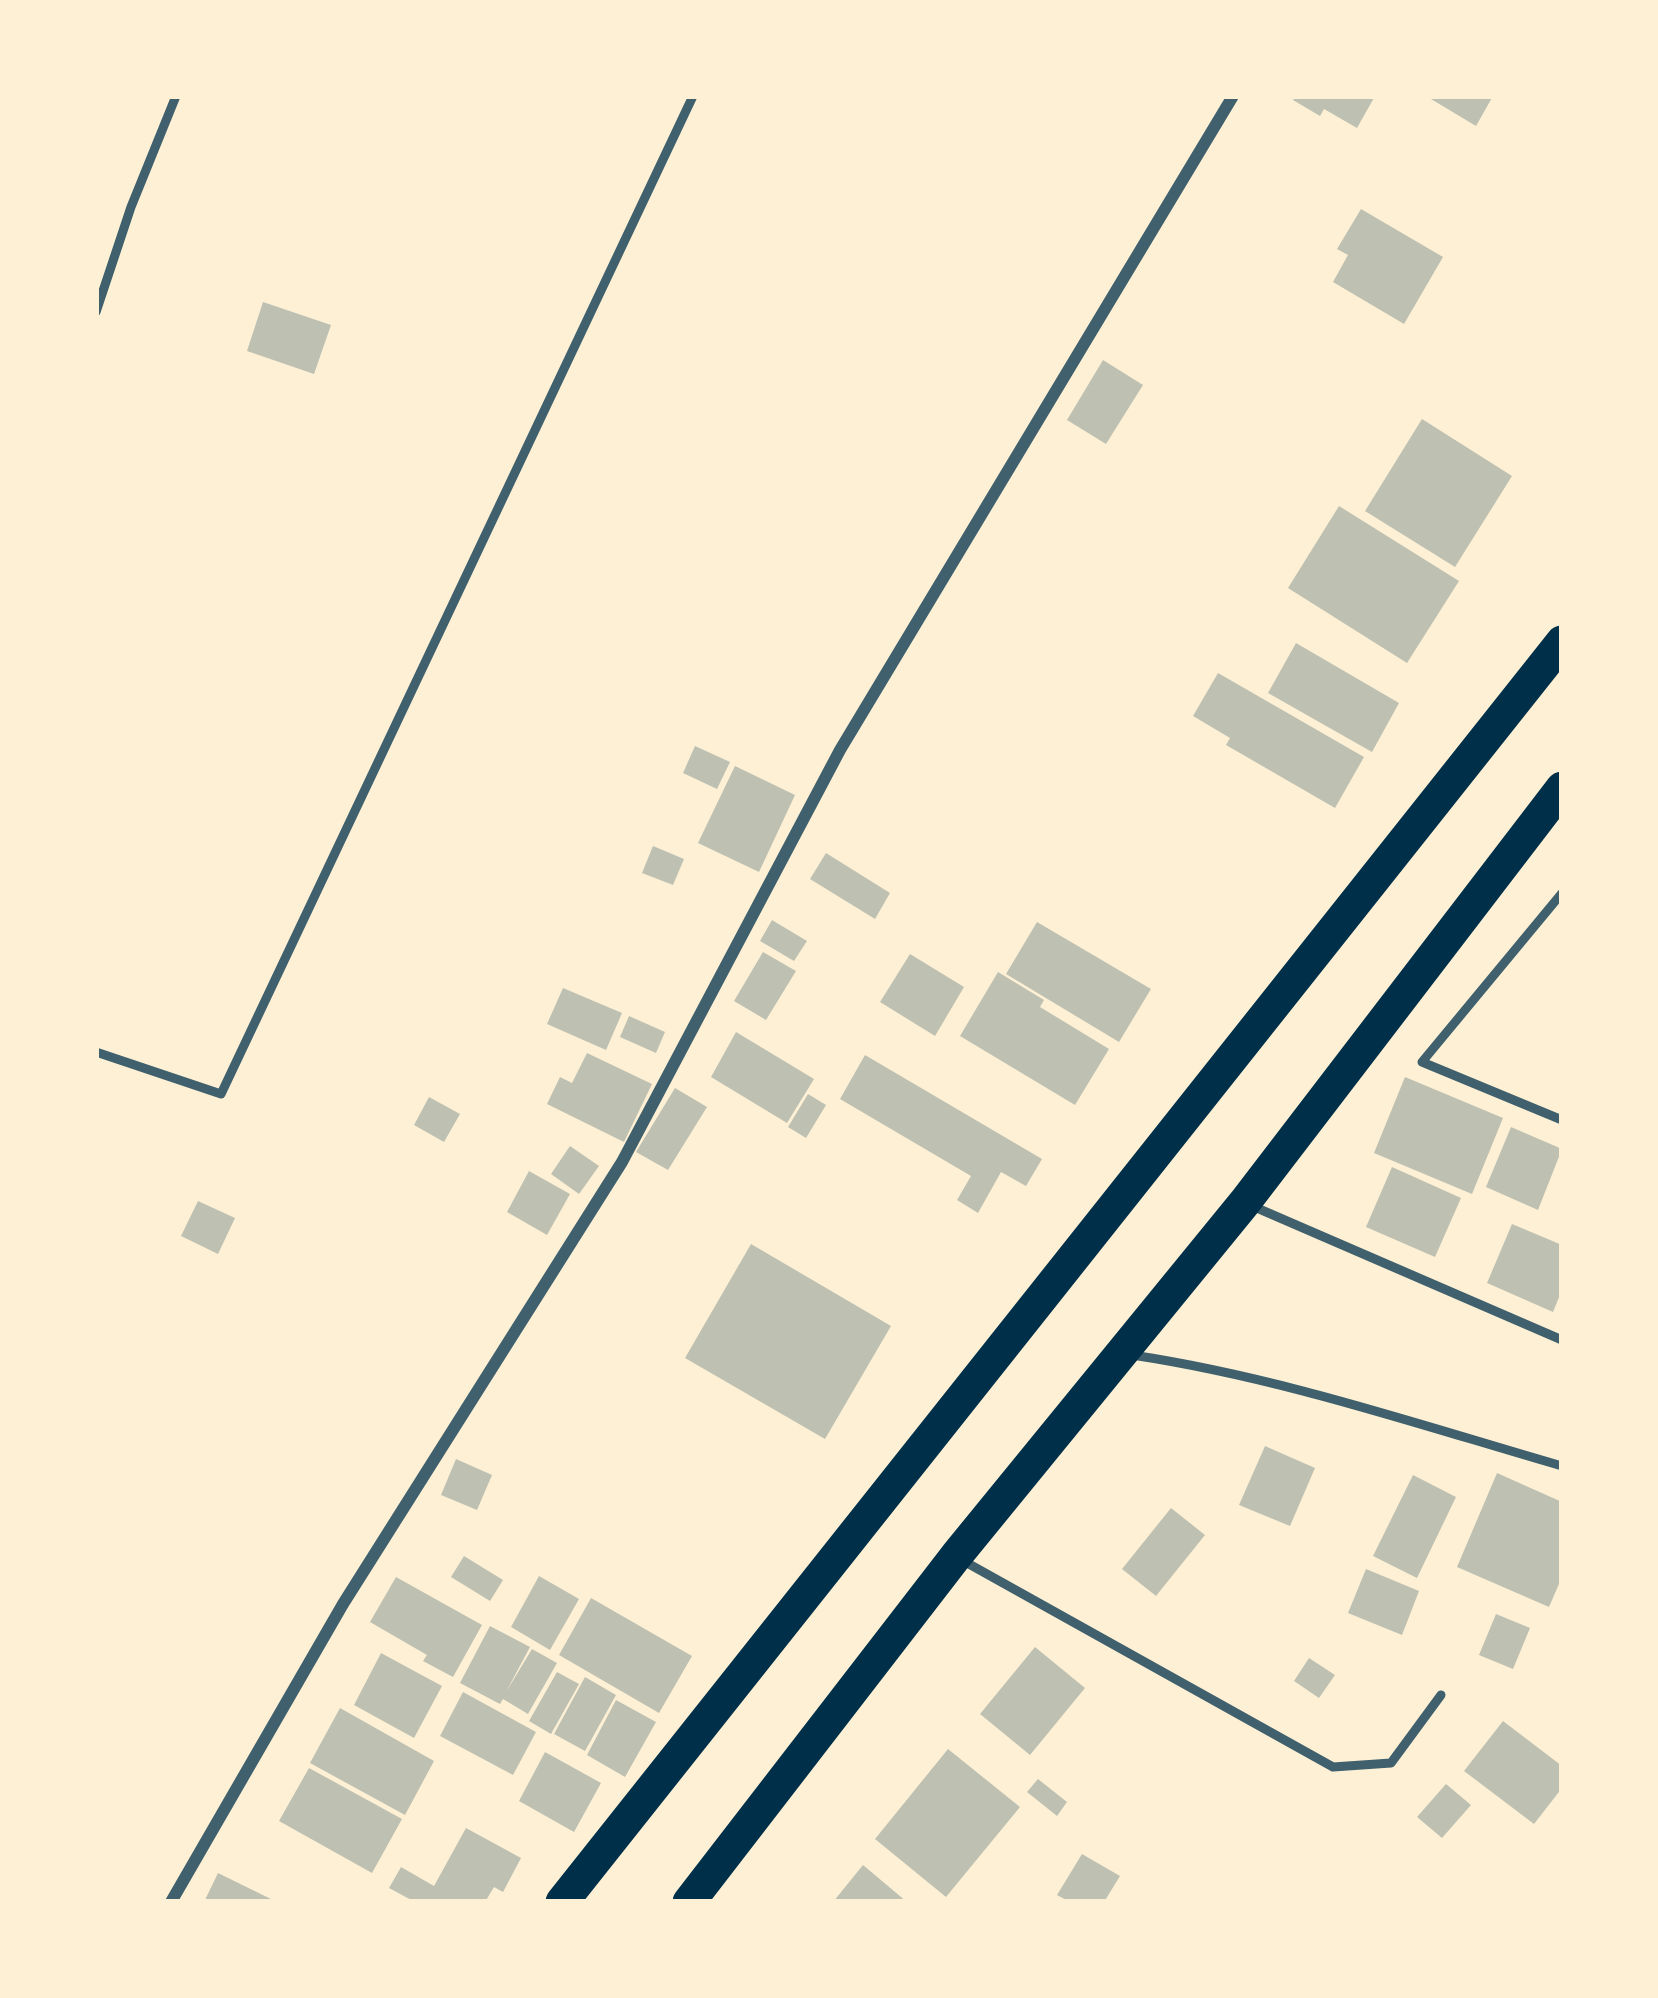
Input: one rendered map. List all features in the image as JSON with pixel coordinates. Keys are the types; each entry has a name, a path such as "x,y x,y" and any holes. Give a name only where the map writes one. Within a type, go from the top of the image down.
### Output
{"highway":[{"path":"562,1902 1562,642"},
{"path":"689,1902 956,1556 1245,1202 1562,788"}],"street":[{"path":"171,1902 343,1604 622,1162 840,750 1232,96"}],"lane":[{"path":"96,312 131,207 176,96"},
{"path":"96,1052 221,1094 693,96"},
{"path":"1562,893 1422,1062 1562,1120"},
{"path":"1245,1202 1562,1340"},
{"path":"1121,1354 1197,1365 1298,1390 1562,1466"},
{"path":"956,1556 1333,1767 1391,1763 1441,1695"}],"building":[{"path":"1296,96 1375,96 1357,128 1324,109 1320,116 1293,100"},
{"path":"1426,96 1493,96 1476,126"},
{"path":"1361,209 1443,257 1404,324 1333,282 1348,255 1337,249"},
{"path":"263,302 331,325 314,374 247,351"},
{"path":"1103,360 1143,385 1106,444 1067,420"},
{"path":"1422,419 1512,476 1455,567 1365,511"},
{"path":"1339,506 1459,581 1407,663 1288,588"},
{"path":"1296,643 1399,703 1372,752 1268,693"},
{"path":"1218,673 1364,757 1335,808 1226,745 1230,738 1193,716"},
{"path":"695,746 730,762 717,789 683,773"},
{"path":"735,766 795,795 759,872 698,843"},
{"path":"653,846 684,859 673,885 642,873"},
{"path":"826,853 890,893 875,919 810,879"},
{"path":"772,920 807,941 794,961 760,941"},
{"path":"1037,922 1151,989 1119,1042 1006,974"},
{"path":"763,952 796,971 766,1020 734,1001"},
{"path":"910,954 964,987 935,1036 880,1002"},
{"path":"998,972 1044,1000 1040,1007 1109,1049 1075,1105 960,1036"},
{"path":"563,988 622,1013 606,1050 547,1024"},
{"path":"629,1016 665,1032 656,1053 620,1037"},
{"path":"736,1032 814,1079 787,1123 711,1077"},
{"path":"587,1053 652,1084 624,1142 547,1104 560,1077 572,1083"},
{"path":"865,1055 1042,1159 1026,1186 1001,1172 978,1213 957,1200 971,1176 840,1099"},
{"path":"1405,1077 1503,1118 1472,1194 1374,1153"},
{"path":"675,1088 707,1107 668,1170 636,1152"},
{"path":"808,1094 826,1105 806,1138 788,1127"},
{"path":"429,1097 460,1114 444,1142 414,1125"},
{"path":"1511,1127 1562,1149 1538,1210 1486,1187"},
{"path":"570,1146 599,1166 579,1194 551,1174"},
{"path":"1392,1167 1461,1198 1435,1257 1366,1227"},
{"path":"529,1171 570,1194 547,1235 507,1212"},
{"path":"198,1201 235,1218 218,1254 181,1236"},
{"path":"1512,1224 1562,1245 1562,1290 1553,1312 1487,1283"},
{"path":"751,1244 891,1326 825,1439 685,1358"},
{"path":"1265,1446 1315,1468 1290,1526 1239,1505"},
{"path":"456,1459 492,1475 477,1510 441,1495"},
{"path":"1497,1473 1562,1502 1562,1577 1549,1607 1457,1567"},
{"path":"1413,1475 1456,1497 1417,1578 1373,1556"},
{"path":"1171,1508 1205,1535 1156,1596 1122,1569"},
{"path":"464,1556 503,1580 490,1601 451,1577"},
{"path":"1366,1569 1419,1591 1402,1635 1348,1613"},
{"path":"539,1576 579,1599 550,1650 511,1627"},
{"path":"396,1577 482,1625 453,1677 423,1661 427,1655 370,1622"},
{"path":"591,1598 692,1656 659,1713 559,1655"},
{"path":"1496,1614 1530,1628 1513,1669 1479,1655"},
{"path":"490,1626 530,1647 506,1692 532,1649 557,1663 528,1714 460,1683"},
{"path":"1035,1647 1085,1688 1030,1755 980,1714"},
{"path":"381,1653 442,1686 414,1738 354,1705"},
{"path":"1309,1658 1335,1675 1319,1698 1294,1681"},
{"path":"557,1672 579,1684 551,1734 529,1721"},
{"path":"585,1677 616,1695 585,1751 554,1734"},
{"path":"463,1692 536,1732 513,1775 440,1736"},
{"path":"616,1700 656,1722 625,1777 587,1755"},
{"path":"340,1708 434,1761 405,1815 310,1763"},
{"path":"1503,1721 1562,1766 1562,1788 1534,1824 1464,1771"},
{"path":"948,1749 1020,1807 946,1897 875,1839"},
{"path":"545,1752 601,1783 574,1832 519,1801"},
{"path":"309,1768 402,1819 372,1873 279,1821"},
{"path":"1038,1779 1067,1802 1057,1816 1027,1792"},
{"path":"1446,1784 1471,1805 1442,1838 1417,1817"},
{"path":"466,1828 521,1858 503,1892 494,1887 485,1902 415,1902 389,1888 401,1867 434,1886"},
{"path":"1082,1854 1120,1876 1104,1902 1070,1902 1057,1895"},
{"path":"863,1865 907,1902 833,1902"},
{"path":"218,1873 277,1902 204,1902"}]}
